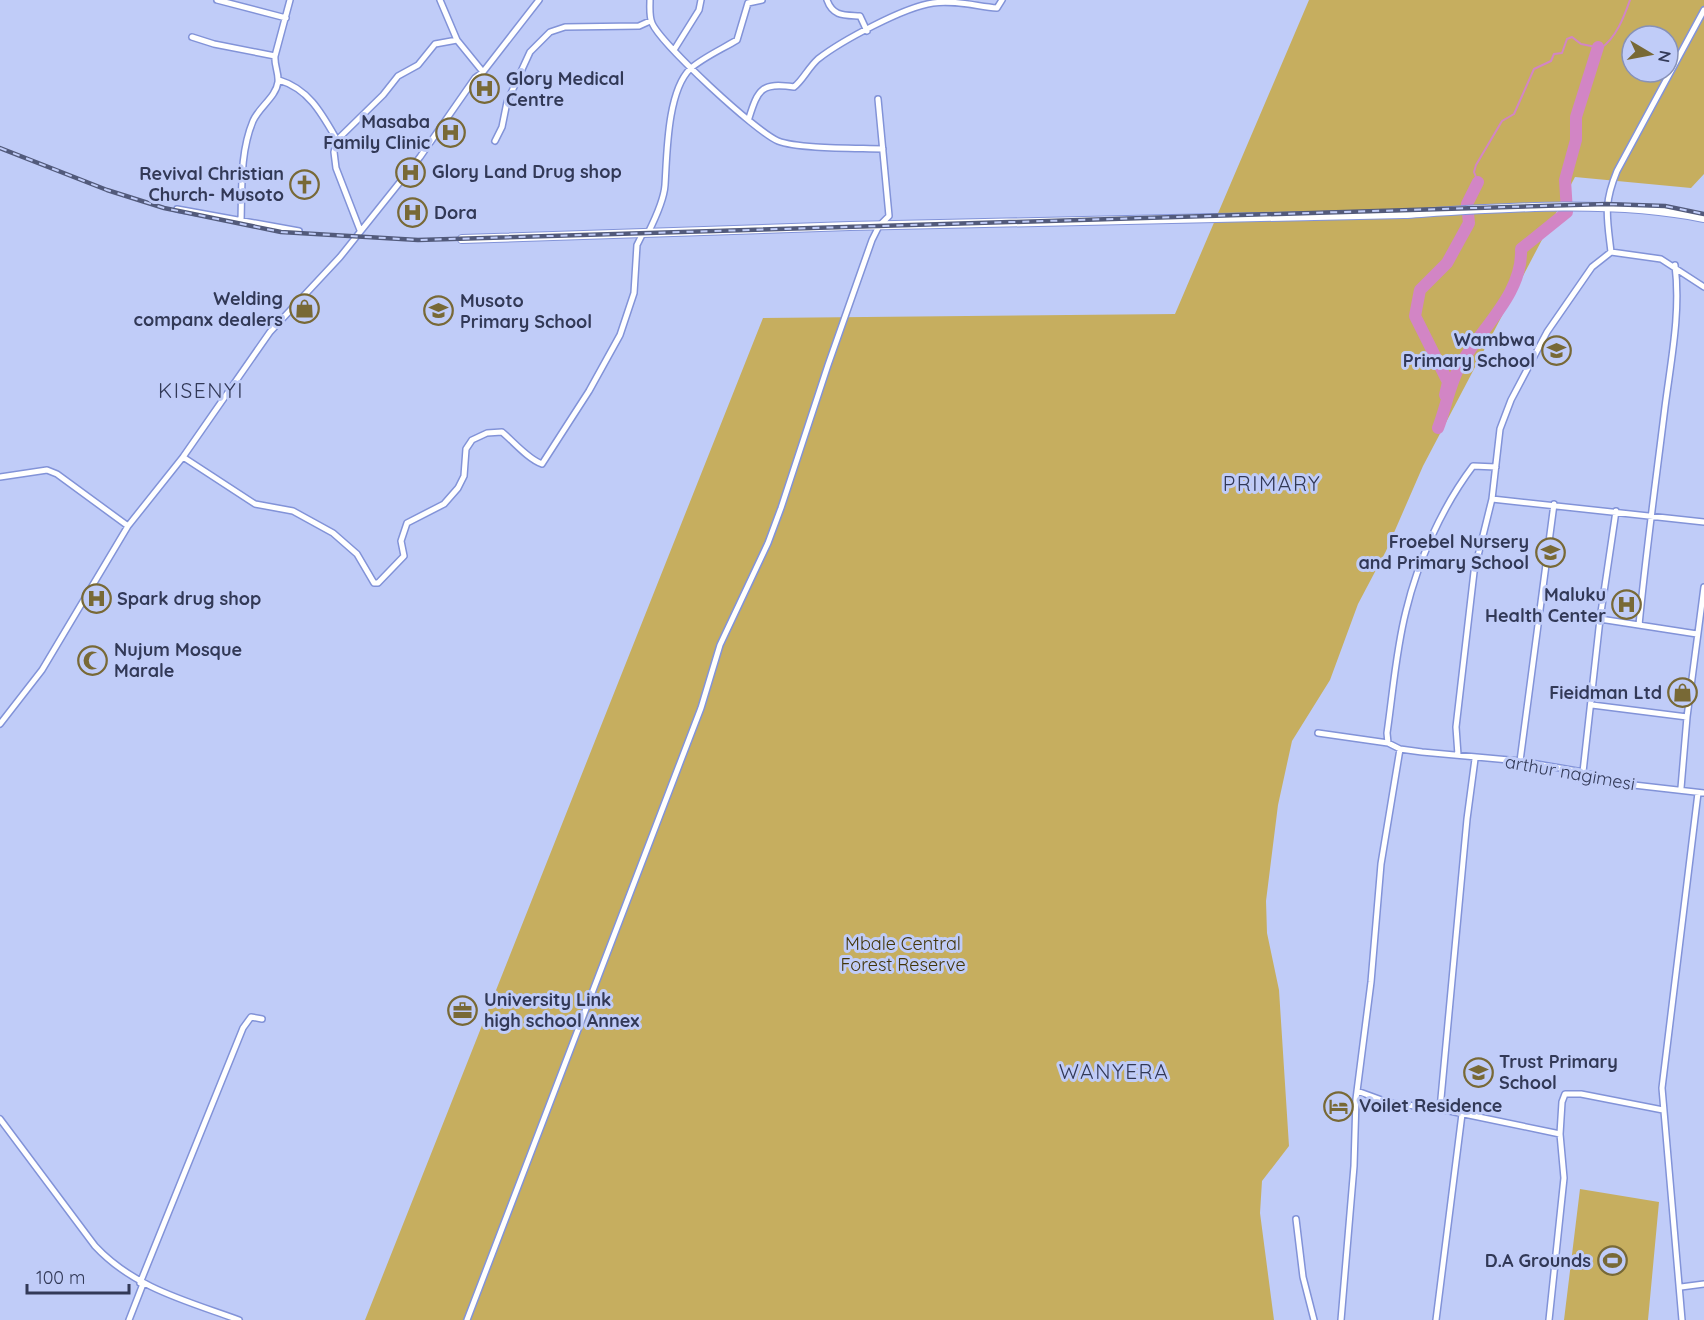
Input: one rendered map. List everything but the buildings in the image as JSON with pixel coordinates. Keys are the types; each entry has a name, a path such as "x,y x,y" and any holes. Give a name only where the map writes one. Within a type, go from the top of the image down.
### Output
{"main road":[{"path":"462,239 1476,209 1662,209 1704,218"}],"street":[{"path":"217,0 286,18"},
{"path":"241,221 243,164 248,136 260,108 273,94 279,80 274,64 275,56 290,0"},
{"path":"440,0 457,40 483,72"},
{"path":"0,724 42,670 128,526 183,457 270,332 340,257 420,157 475,78 483,72 539,0"},
{"path":"650,0 651,21 660,37 691,68 768,135 791,145 883,149"},
{"path":"674,50 699,10 701,0"},
{"path":"183,457 255,504 293,511 333,532 347,542 367,568 374,583 378,583 404,556 401,541 407,523 444,504 458,488 464,476 466,449 472,440 488,433 502,432 519,445 531,460 542,464 589,392 624,324 634,293 637,246 665,187 665,161 673,110 680,85 691,68 736,40 748,3 762,0"},
{"path":"827,0 831,9 840,15 860,16 867,31"},
{"path":"749,118 754,100 761,90 782,85 794,87 806,70 820,57 904,11 932,3 997,8 1002,0"},
{"path":"1611,252 1606,209 1608,193 1617,171 1704,10"},
{"path":"495,141 502,127 507,102 530,52 550,32 565,27 639,26 651,21"},
{"path":"192,37 214,44 275,56"},
{"path":"360,230 336,168 334,152 337,140 383,95 398,76 418,65 435,44 457,40"},
{"path":"279,80 296,85 305,93 320,110 337,140"},
{"path":"467,1320 701,708 720,645 768,543 828,365 879,226 888,216 878,99"},
{"path":"177,209 299,231"},
{"path":"1458,755 1456,727 1474,572 1492,499 1504,417 1534,354 1592,267 1611,252 1661,259 1704,287"},
{"path":"1639,625 1650,515 1676,320 1677,287 1674,266"},
{"path":"1388,742 1387,733 1401,639 1406,611 1418,570 1436,530 1473,466 1496,467"},
{"path":"0,477 47,470 57,474 128,526"},
{"path":"1492,499 1704,522"},
{"path":"1520,761 1554,504"},
{"path":"1583,772 1600,620 1616,511"},
{"path":"1682,788 1687,717 1704,587"},
{"path":"1600,620 1697,634"},
{"path":"1592,705 1687,717"},
{"path":"1318,733 1388,742 1400,749 1381,864 1371,982 1357,1091 1354,1166 1341,1320"},
{"name":"arthur nagimesi","path":"1400,749 1475,759 1520,761 1583,772 1625,784 1682,788 1701,793"},
{"path":"1440,1109 1467,819 1475,759"},
{"path":"1682,1320 1681,1287 1663,1110 1663,1068 1701,793"},
{"path":"129,1320 243,1028 251,1017 262,1019"},
{"path":"1357,1091 1390,1103 1440,1109 1560,1134"},
{"path":"1549,1320 1564,1178 1560,1134 1565,1094 1581,1094 1663,1110"},
{"path":"1436,1320 1462,1114"},
{"path":"0,1119 110,1263 142,1283 239,1320"},
{"path":"1296,1219 1303,1277 1314,1320"},
{"path":"1681,1287 1704,1284"}],"green space":[{"name":"Mbale Central Forest Reserve","path":"1309,0 1704,0 1704,174 1691,188 1575,177 1423,466 1386,551 1358,604 1330,680 1292,741 1278,805 1266,901 1267,933 1279,990 1289,1146 1262,1181 1260,1213 1274,1320 365,1320 763,318 1175,314"},
{"name":"D.A Grounds","path":"1580,1189 1659,1202 1648,1320 1564,1320"}],"waterway":[{"path":"1478,182 1474,172 1476,165 1502,121 1514,114 1534,69 1551,61 1554,54 1562,53 1567,39 1572,37 1581,44 1601,48 1615,33 1630,0"},
{"path":"1438,428 1458,369 1509,295 1516,280 1521,249 1567,212 1565,180 1576,140 1576,117 1598,47"},
{"path":"1445,395 1448,382 1415,316 1420,290 1447,263 1469,223 1467,204 1478,182"}],"railway":[{"path":"0,148 107,190 164,208 281,232 418,240 1606,204 1665,206 1704,214"}],"place":[{"name":"Glory Medical Centre","path":"485,89"},
{"name":"Masaba Family Clinic","path":"451,132"},
{"name":"Glory Land Drug shop","path":"411,172"},
{"name":"Revival Christian Church- Musoto","path":"305,184"},
{"name":"Dora","path":"413,213"},
{"name":"Welding companx dealers","path":"304,309"},
{"name":"Musoto Primary School","path":"439,311"},
{"name":"Wambwa Primary School","path":"1556,350"},
{"name":"Froebel Nursery and Primary School","path":"1550,552"},
{"name":"Spark drug shop","path":"96,599"},
{"name":"Maluku Health Center","path":"1627,605"},
{"name":"Nujum Mosque Marale","path":"93,660"},
{"name":"Fieidman Ltd","path":"1683,693"},
{"name":"University Link high school Annex","path":"463,1010"},
{"name":"Trust Primary School","path":"1478,1072"},
{"name":"Voilet Residence","path":"1338,1106"},
{"name":"D.A Grounds","path":"1612,1261"}],"district":[{"name":"KISENYI","path":"201,391"},
{"name":"PRIMARY","path":"1272,484"},
{"name":"WANYERA","path":"1114,1072"}]}
